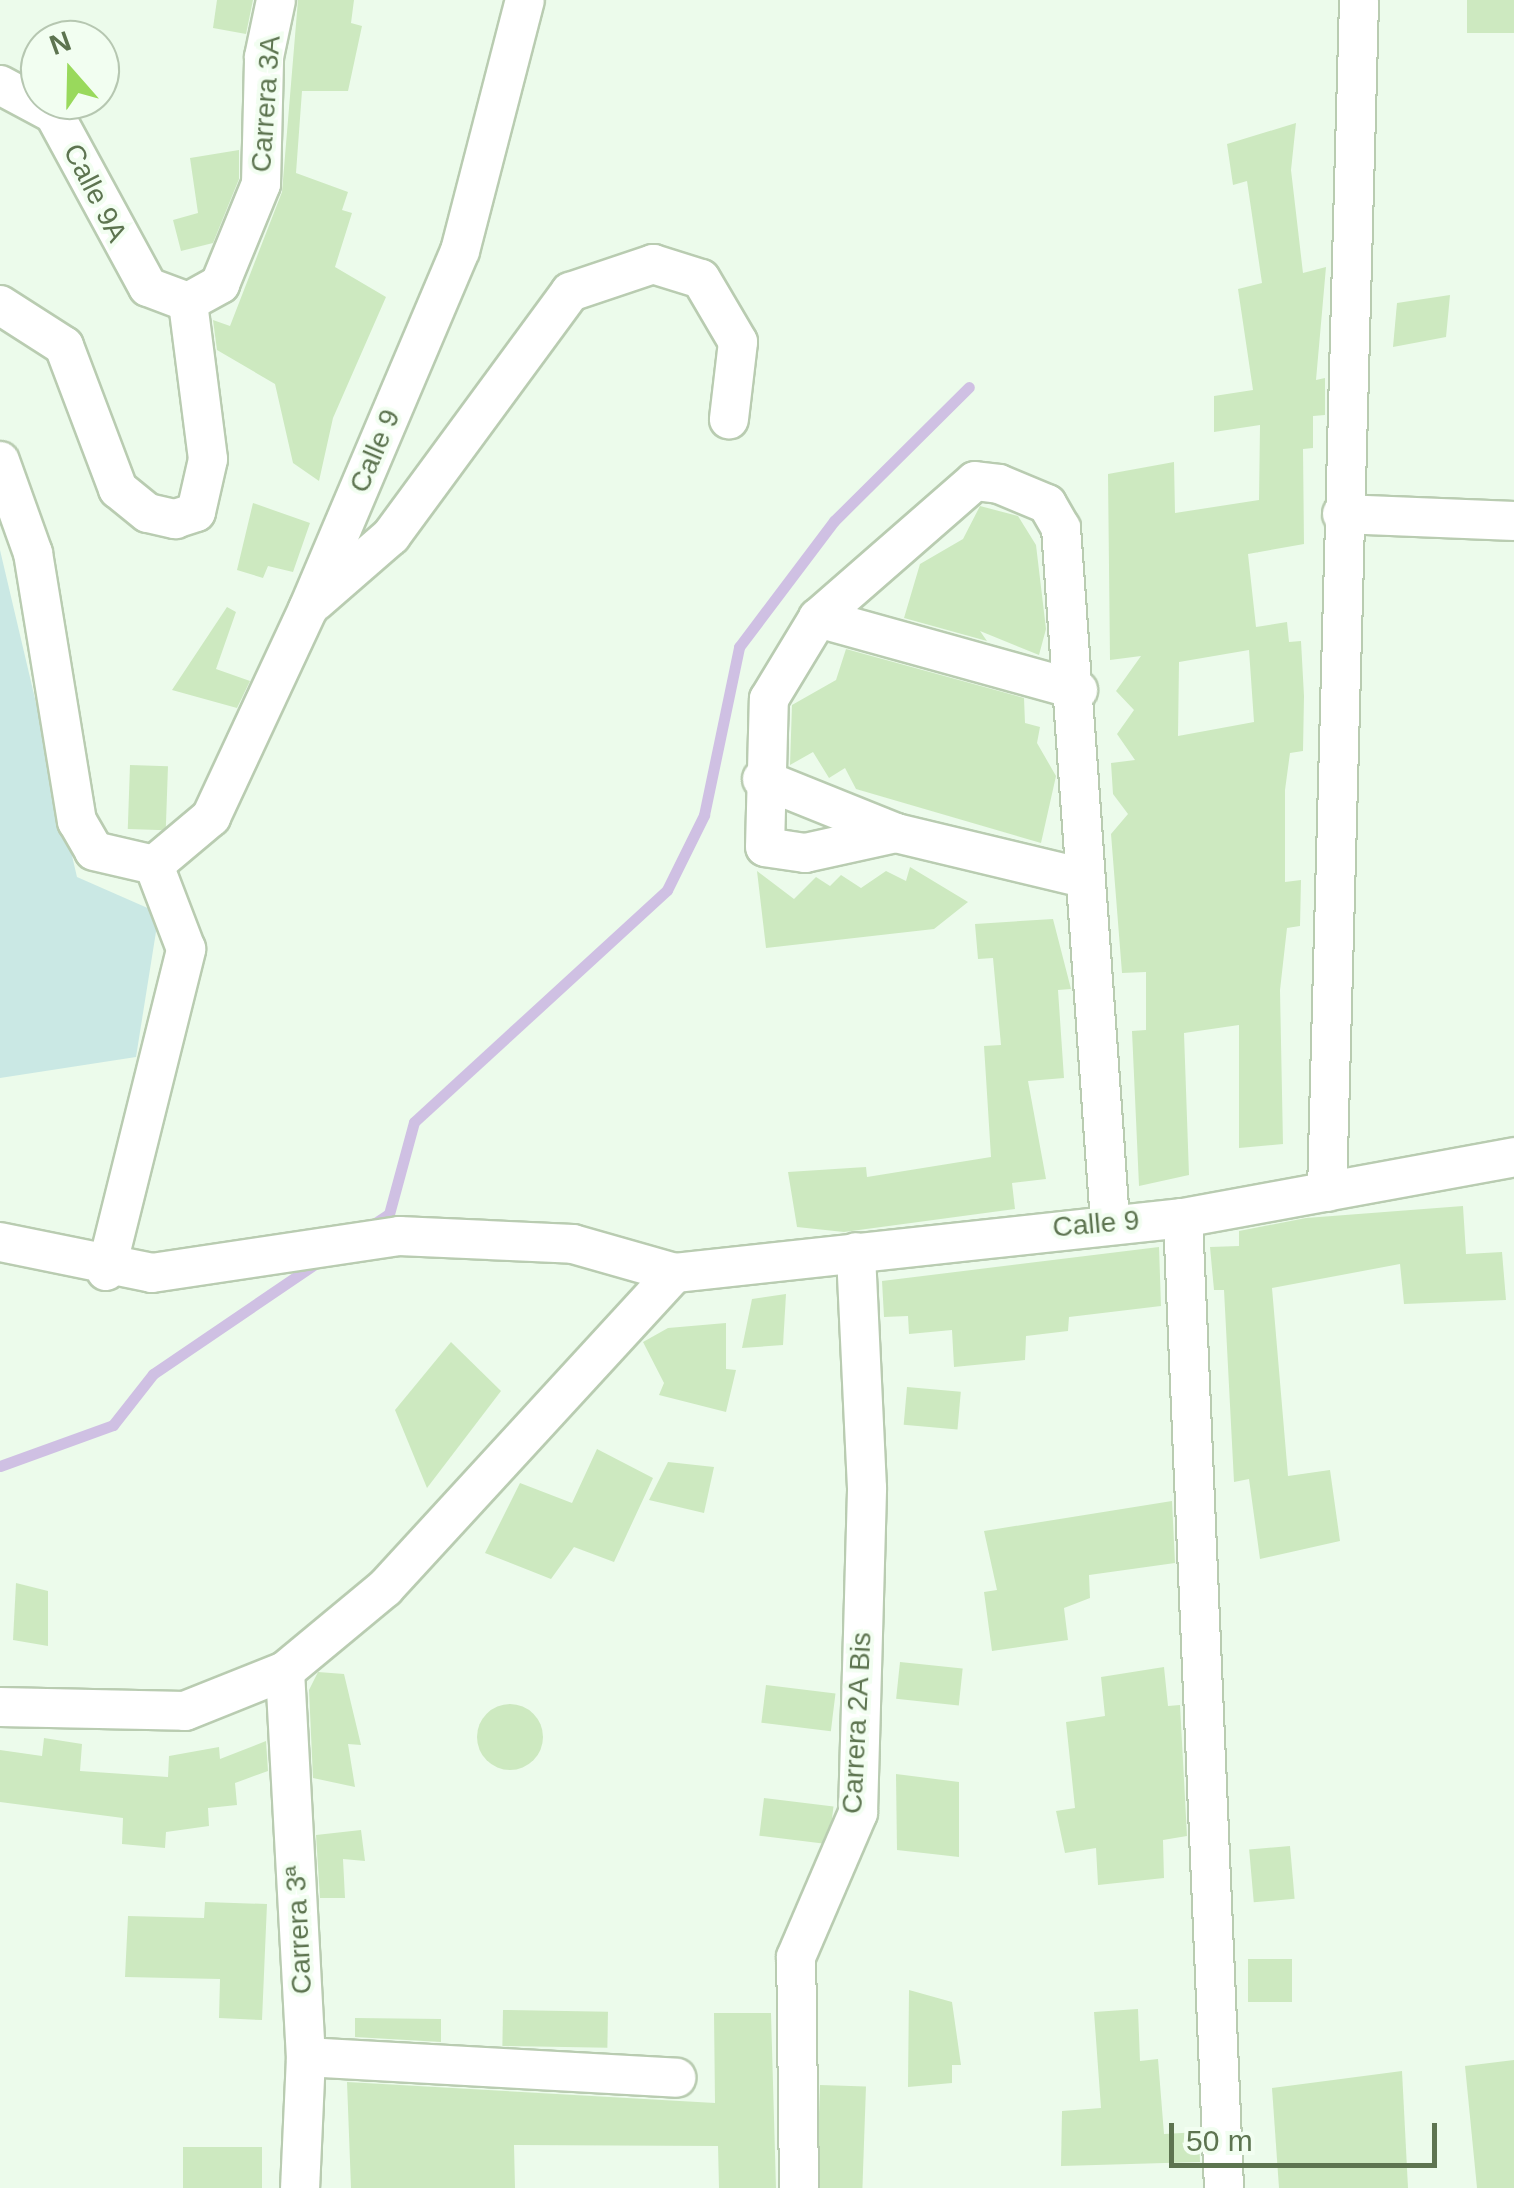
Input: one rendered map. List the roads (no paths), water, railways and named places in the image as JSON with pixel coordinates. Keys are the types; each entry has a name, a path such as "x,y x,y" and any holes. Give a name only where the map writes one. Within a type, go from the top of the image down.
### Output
{"street":[{"name":"Carrera 3A","path":"188,302 220,284 262,184 264,57 276,0"},
{"name":"Calle 9","path":"154,865 211,817 308,609 460,251 525,0"},
{"path":"1327,1192 1342,514 1359,0"},
{"name":"Calle 9A","path":"0,85 54,114 148,286 188,302"},
{"path":"308,609 390,536 570,292 654,264 702,279 738,342 729,419"},
{"path":"0,305 64,346 118,489 148,513 175,519 196,512 208,459 188,302"},
{"path":"0,461 32,553 77,822 94,850 154,865 186,949 106,1271"},
{"path":"896,833 774,855 764,847 762,779 770,699 818,618 975,481 999,484 1047,504 1061,528 1078,690 1083,878 1110,1221"},
{"path":"1342,514 1514,521"},
{"path":"818,618 1078,690"},
{"path":"762,779 896,833 1083,878"},
{"name":"Calle 9","path":"675,1273 1110,1221 1184,1218 1514,1157"},
{"path":"1184,1218 1224,2188"},
{"path":"0,1242 106,1271 152,1273 346,1238 399,1236 572,1244 675,1273 385,1588 285,1672 185,1711 0,1707"},
{"name":"Carrera 2A Bis","path":"799,2188 796,1956 858,1813 867,1488 856,1252"},
{"name":"Carrera 3ª","path":"285,1672 306,2058 300,2188"},
{"path":"306,2058 676,2078"}],"waterway":[{"path":"369,1227 389,1214 414,1122 667,890 704,815 739,647 834,521 969,387"},
{"path":"0,1466 113,1425 153,1374 321,1260"}]}
